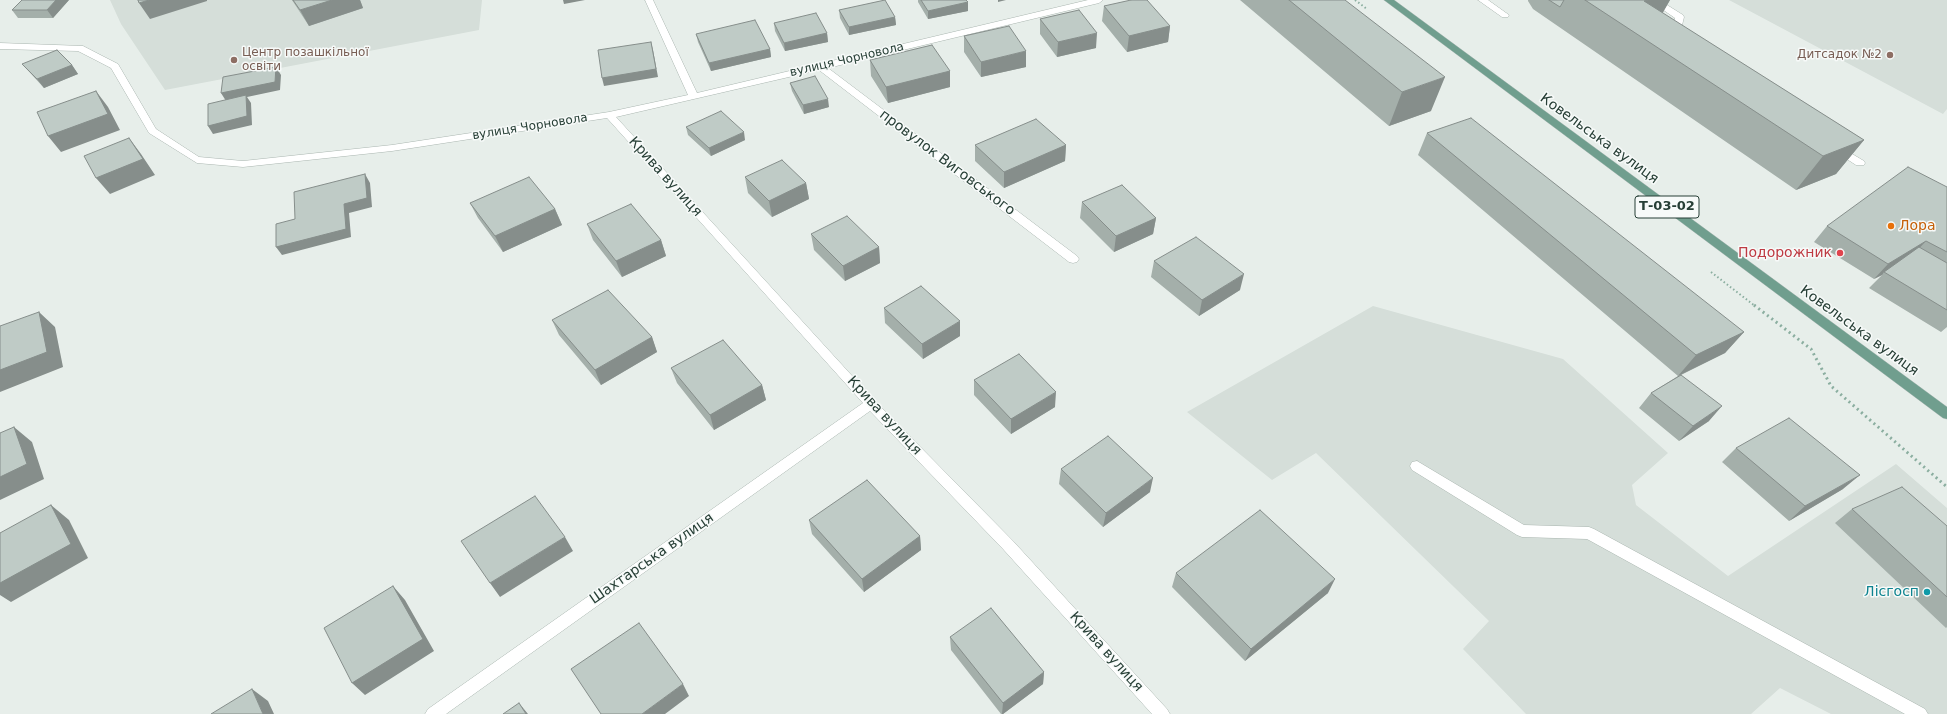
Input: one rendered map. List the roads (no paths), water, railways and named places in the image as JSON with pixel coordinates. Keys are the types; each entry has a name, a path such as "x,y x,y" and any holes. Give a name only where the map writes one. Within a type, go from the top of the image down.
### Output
{"main road":[{"name":"Ковельська вулиця","path":"1388,0 1947,414"}],"street":[{"path":"649,0 694,97"},
{"name":"вулиця Чорновола","path":"0,46 80,48 115,66 152,131 197,160 251,163 392,148 609,115 694,97 1099,0"},
{"path":"1482,0 1505,15"},
{"path":"1653,0 1680,17 1675,43 1681,47"},
{"name":"провулок Виговського","path":"821,66 1073,259"},
{"name":"Крива вулиця","path":"609,115 871,404 1008,545 1162,714"},
{"path":"1827,142 1860,163"},
{"name":"Шахтарська вулиця","path":"433,714 871,404"},
{"path":"1417,466 1522,531 1589,533 1920,714"}],"place":[{"name":"Дитсадок №2","path":"1890,55"},
{"name":"Центр позашкільної освіти","path":"234,60"},
{"name":"Лора","path":"1891,226"},
{"name":"Подорожник","path":"1840,253"},
{"name":"Лісгосп","path":"1927,592"}]}
